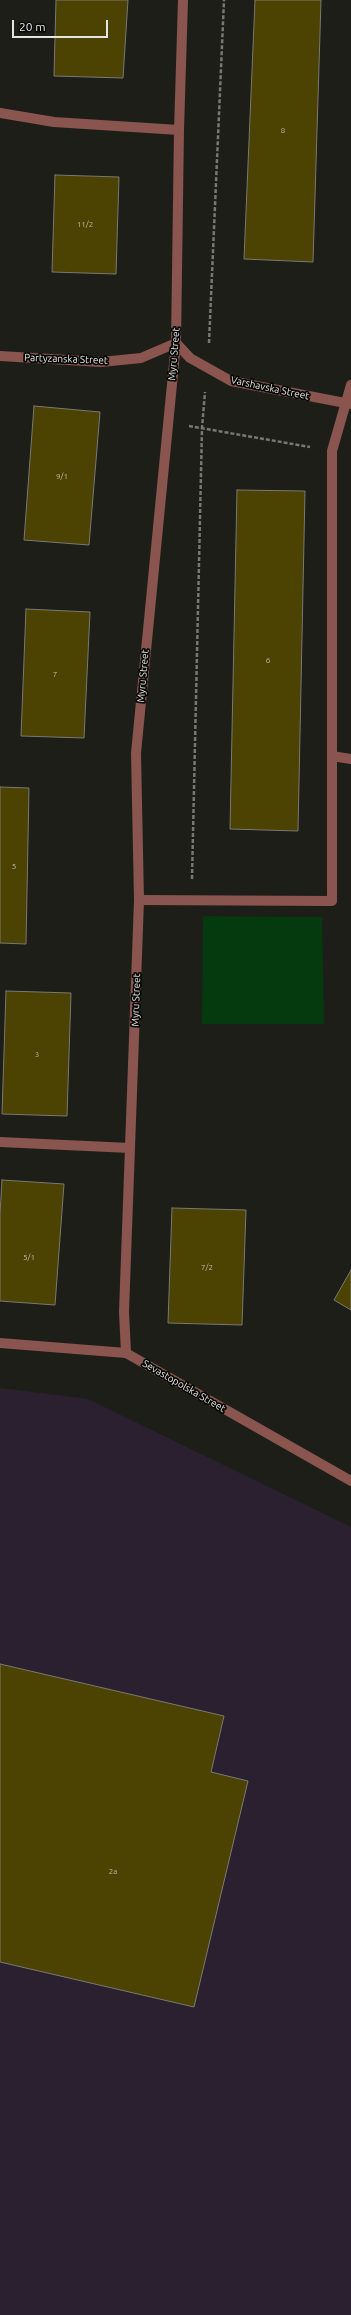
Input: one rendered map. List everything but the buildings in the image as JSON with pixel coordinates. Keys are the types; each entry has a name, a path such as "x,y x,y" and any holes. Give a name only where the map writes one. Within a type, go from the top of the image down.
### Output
{"street":[{"name":"Myru Street","path":"126,1353 124,1312 139,900 136,753 167,422 176,343 179,130 183,0"},
{"path":"0,113 54,122 179,130"},
{"name":"Varshavska Street","path":"176,343 190,358 231,381 348,404"},
{"name":"Partyzanska Street","path":"0,356 101,362 141,358 176,343"},
{"path":"139,900 192,899 332,901 332,450 348,404 351,386"},
{"path":"332,756 351,759"},
{"path":"0,1142 130,1148"},
{"name":"Sevastopolska Street","path":"0,1343 126,1353 351,1481"}],"path":[{"path":"192,899 202,428 208,368 224,0"},
{"path":"167,422 332,450"}],"shaded area":[{"path":"0,1388 88,1399 351,1527 351,2315 0,2315"}],"green space":[{"path":"203,916 322,917 324,1024 202,1024"}]}
